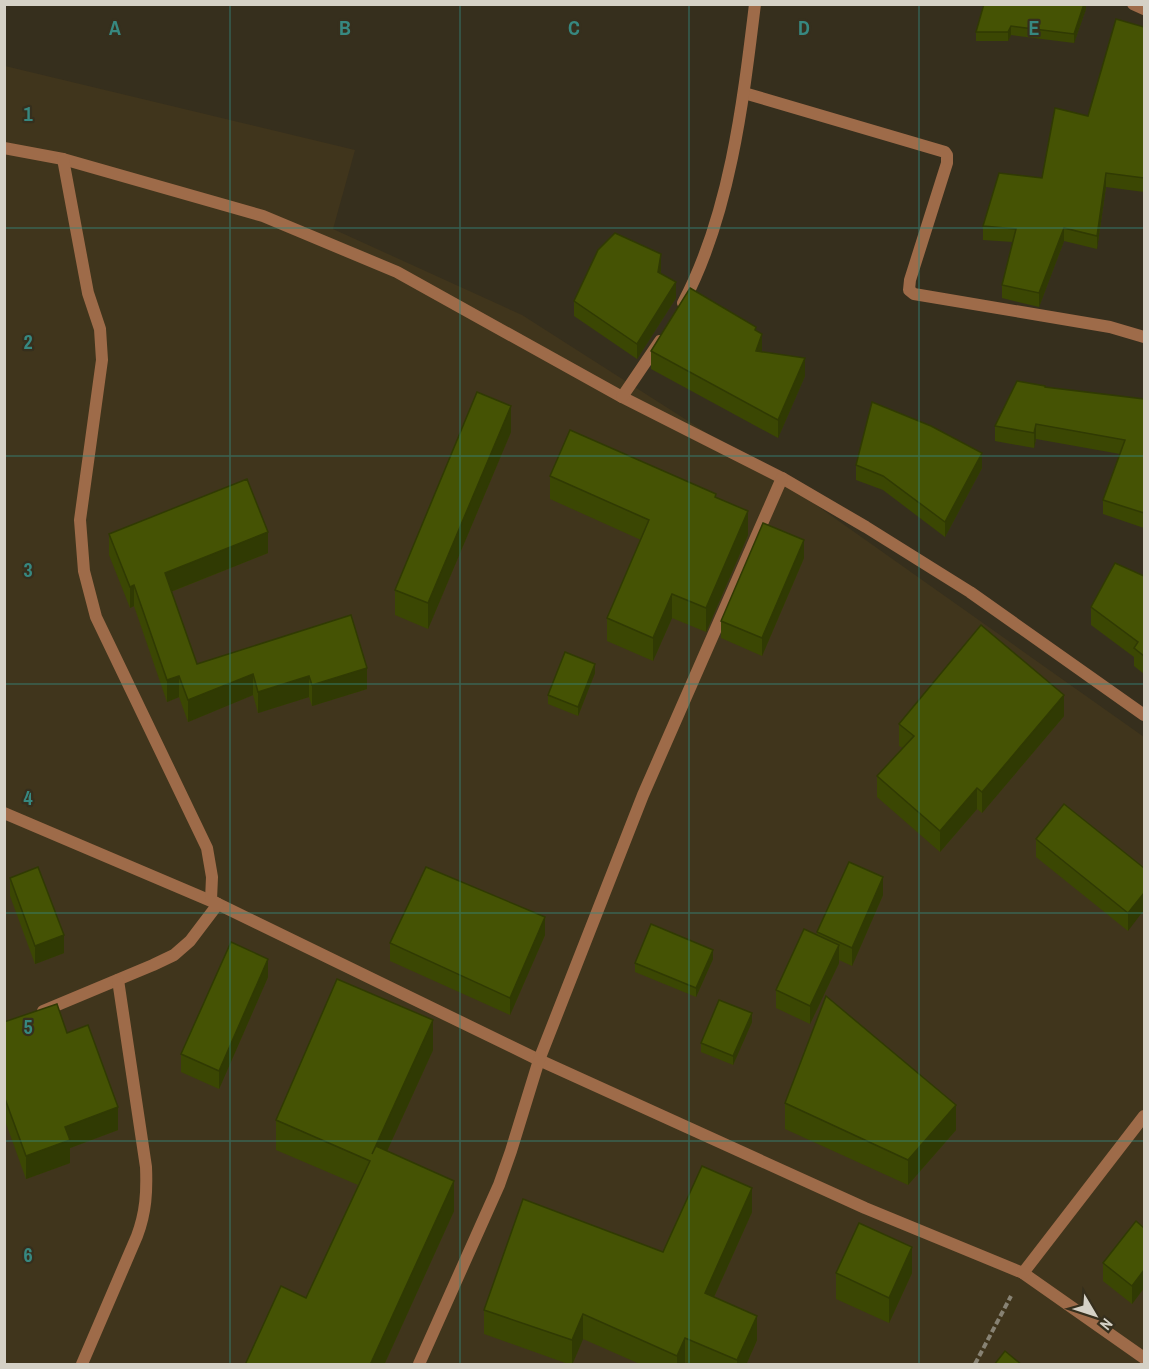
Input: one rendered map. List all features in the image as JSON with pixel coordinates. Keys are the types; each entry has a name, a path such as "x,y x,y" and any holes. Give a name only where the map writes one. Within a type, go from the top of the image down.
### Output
{"street":[{"path":"677,314 705,256 718,218 744,93 755,4"},
{"path":"1133,4 1144,9"},
{"path":"744,93 945,152 946,163 910,280 909,290 914,294 1110,327 1144,337"},
{"path":"4,148 63,159 263,216 397,272 622,397 782,478 866,527 970,592 1144,715"},
{"path":"63,159 88,293 100,328 102,360 80,520 84,571 96,617 207,848 212,877 211,900 218,904"},
{"path":"622,397 665,333"},
{"path":"419,1365 499,1185 539,1060 644,795 782,478"},
{"path":"4,813 218,904 539,1060 865,1208 1023,1273 1144,1358"},
{"path":"35,1014 174,955 190,941 218,904"},
{"path":"82,1365 145,1216 146,1167 118,980"},
{"path":"1023,1273 1144,1116"}],"path":[{"path":"975,1365 1023,1273"}],"shaded area":[{"path":"5,66 355,150 333,229 522,315 785,483 1144,737 1144,1364 5,1364"}],"building":[{"path":"984,4 1084,4 1074,34 1011,26 1008,32 976,32"},
{"path":"1116,19 1144,27 1144,178 1106,173 1097,236 1064,228 1039,293 1002,285 1016,229 983,226 999,173 1042,178 1055,108 1088,116"},
{"path":"615,233 661,254 658,272 676,282 637,344 574,301 598,250"},
{"path":"690,288 756,327 755,330 762,334 756,351 805,358 778,420 651,351"},
{"path":"1017,381 1045,387 1144,399 1144,513 1103,500 1125,440 1036,424 1034,433 995,426"},
{"path":"477,392 511,406 428,603 395,590"},
{"path":"872,402 931,426 982,453 945,522 883,476 856,465"},
{"path":"570,430 716,494 715,497 748,511 706,608 672,594 653,638 607,618 649,520 550,476"},
{"path":"247,479 268,532 165,573 197,664 351,615 367,668 312,685 309,676 258,692 253,674 188,700 179,676 167,680 134,585 130,587 109,534"},
{"path":"763,523 804,540 762,638 721,621"},
{"path":"1115,563 1144,576 1144,656 1134,648 1138,642 1091,607"},
{"path":"981,625 1064,695 982,792 977,788 940,831 877,776 914,736 899,724"},
{"path":"565,652 595,664 578,707 548,695"},
{"path":"1064,804 1144,868 1144,893 1128,913 1036,839"},
{"path":"849,862 883,877 852,948 817,932"},
{"path":"38,867 64,935 35,946 10,878"},
{"path":"426,867 545,917 510,998 390,943"},
{"path":"651,924 713,950 696,988 635,963"},
{"path":"804,929 839,945 810,1006 776,990"},
{"path":"231,942 268,959 219,1071 181,1054"},
{"path":"337,979 433,1020 372,1154 376,1146 454,1181 370,1365 245,1365 281,1286 306,1298 370,1161 276,1120"},
{"path":"826,996 956,1105 908,1160 785,1103"},
{"path":"719,1000 752,1013 733,1056 701,1043"},
{"path":"57,1004 67,1033 88,1025 118,1107 65,1127 70,1140 26,1156 4,1096 4,1022"},
{"path":"702,1166 752,1188 705,1293 757,1316 737,1360 685,1338 677,1356 583,1314 572,1340 484,1310 523,1199 663,1252"},
{"path":"1136,1221 1144,1228 1144,1270 1132,1286 1103,1263"},
{"path":"859,1223 912,1247 889,1298 836,1273"},
{"path":"1005,1351 1022,1365 994,1365"}]}
